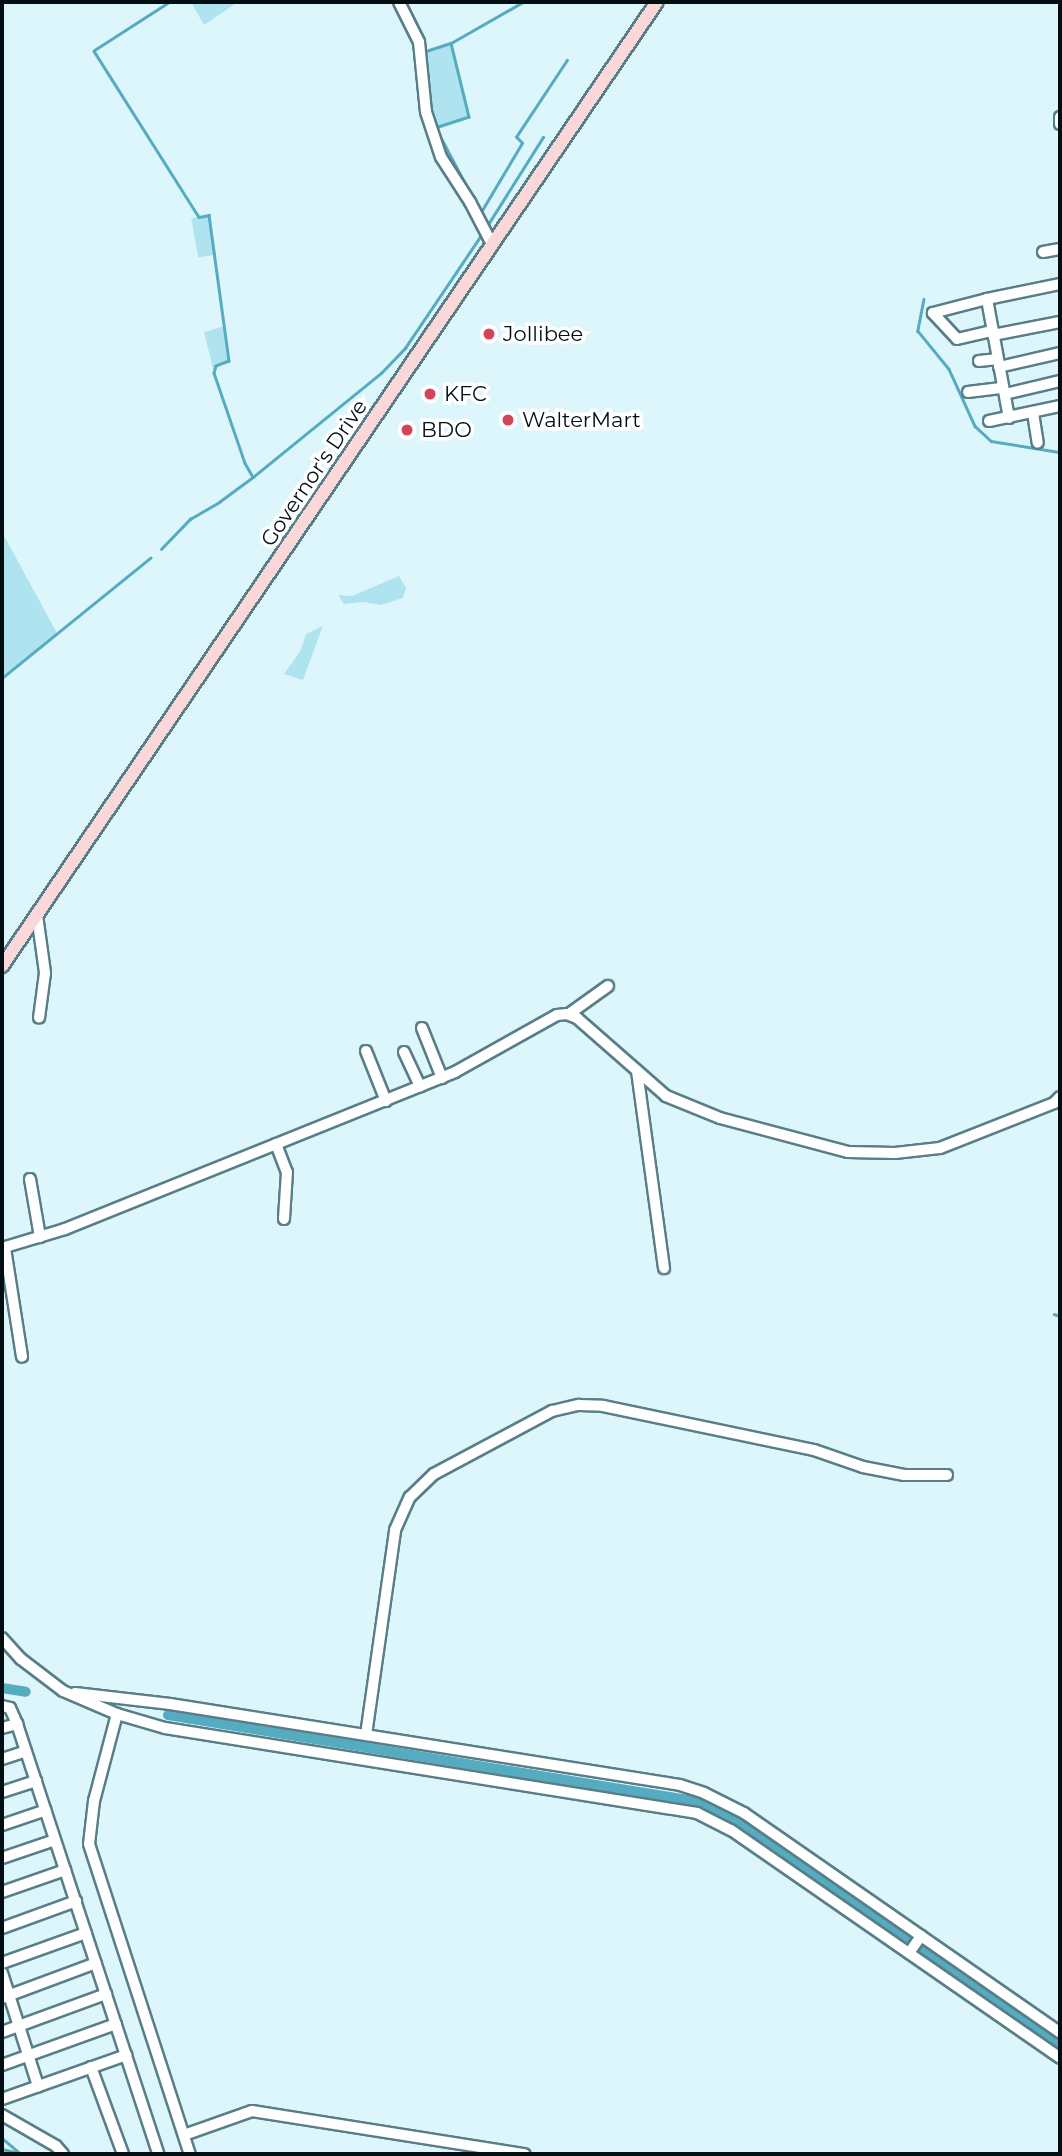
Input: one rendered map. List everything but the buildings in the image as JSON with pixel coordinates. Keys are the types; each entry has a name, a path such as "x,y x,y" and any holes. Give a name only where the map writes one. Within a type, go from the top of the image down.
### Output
{"main road":[{"name":"Governor's Drive","path":"2,966 657,2"}],"street":[{"path":"399,2 418,42 426,112 441,157 470,202 492,244"},
{"path":"1060,117 1060,124"},
{"path":"1043,252 1060,249"},
{"path":"1060,284 933,313 957,339 1060,322"},
{"path":"987,299 1009,418"},
{"path":"979,361 999,363 1060,353"},
{"path":"968,392 1004,391 1060,381"},
{"path":"989,421 1060,407"},
{"path":"1033,413 1038,443"},
{"path":"37,915 46,973 39,1018"},
{"path":"22,1357 3,1248 40,1237 442,1078 480,1061 557,1015 569,1014 608,986"},
{"path":"569,1014 666,1096 720,1118 848,1152 895,1153 940,1148 1043,1108 1060,1097"},
{"path":"422,1028 442,1078"},
{"path":"366,1051 386,1101"},
{"path":"404,1052 420,1087"},
{"path":"637,1071 664,1268"},
{"path":"276,1144 287,1172 284,1219"},
{"path":"30,1179 40,1237"},
{"path":"366,1735 395,1530 410,1497 434,1474 552,1411 579,1405 603,1406 814,1450 863,1467 904,1475 947,1475"},
{"path":"2,1638 21,1659 63,1691 117,1714 165,1728 697,1813 731,1830 1060,2058"},
{"path":"63,1691 170,1704 366,1735 680,1785 704,1793 744,1813 1060,2033"},
{"path":"2,1706 10,1708 17,1724 157,2154"},
{"path":"117,1714 94,1801 89,1844 190,2154"},
{"path":"2,1728 17,1724"},
{"path":"2,1759 26,1751"},
{"path":"2,1792 36,1781"},
{"path":"2,1825 46,1810"},
{"path":"2,1858 55,1840"},
{"path":"2,1892 65,1870"},
{"path":"2,1928 76,1901"},
{"path":"2,1963 86,1933"},
{"path":"909,1954 921,1936"},
{"path":"5,1997 96,1963"},
{"path":"2,1973 5,1997 19,2026 38,2086"},
{"path":"2,2032 106,1994"},
{"path":"2,2065 116,2024"},
{"path":"2,2099 126,2055"},
{"path":"91,2067 123,2154"},
{"path":"184,2134 252,2111 526,2154"},
{"path":"2,2115 56,2146 63,2154"}],"shaded area":[{"path":"191,2 238,2 204,25"},
{"path":"451,43 469,117 436,128 429,104 426,51"},
{"path":"209,215 216,254 198,258 191,218"},
{"path":"225,326 229,361 217,366 214,373 204,332"},
{"path":"2,532 58,635 2,679"},
{"path":"399,576 406,588 403,598 381,605 363,602 344,604 338,595 352,596"},
{"path":"323,626 303,680 284,674 301,650 306,634"}],"waterway":[{"path":"170,2 94,51 199,217 209,215 229,361 216,366 214,373 245,463 253,477"},
{"path":"406,2 424,39 426,51 451,43 523,2"},
{"path":"451,43 469,117 436,128 473,198"},
{"path":"481,212 522,143 516,137 567,60"},
{"path":"487,226 543,137"},
{"path":"479,209 488,225"},
{"path":"161,549 190,519 253,477 381,373 405,348 480,237"},
{"path":"924,299 918,331 949,369 975,426 991,441 1060,452"},
{"path":"2,678 150,558"},
{"path":"1054,1314 1060,1316"},
{"path":"2,1688 26,1692"},
{"path":"168,1715 700,1802 739,1821 1060,2044"},
{"path":"2,2138 21,2154"},
{"path":"2,2149 19,2153"}],"place":[{"name":"Jollibee","path":"489,334"},
{"name":"KFC","path":"430,394"},
{"name":"WalterMart","path":"508,420"},
{"name":"BDO","path":"407,430"}]}
